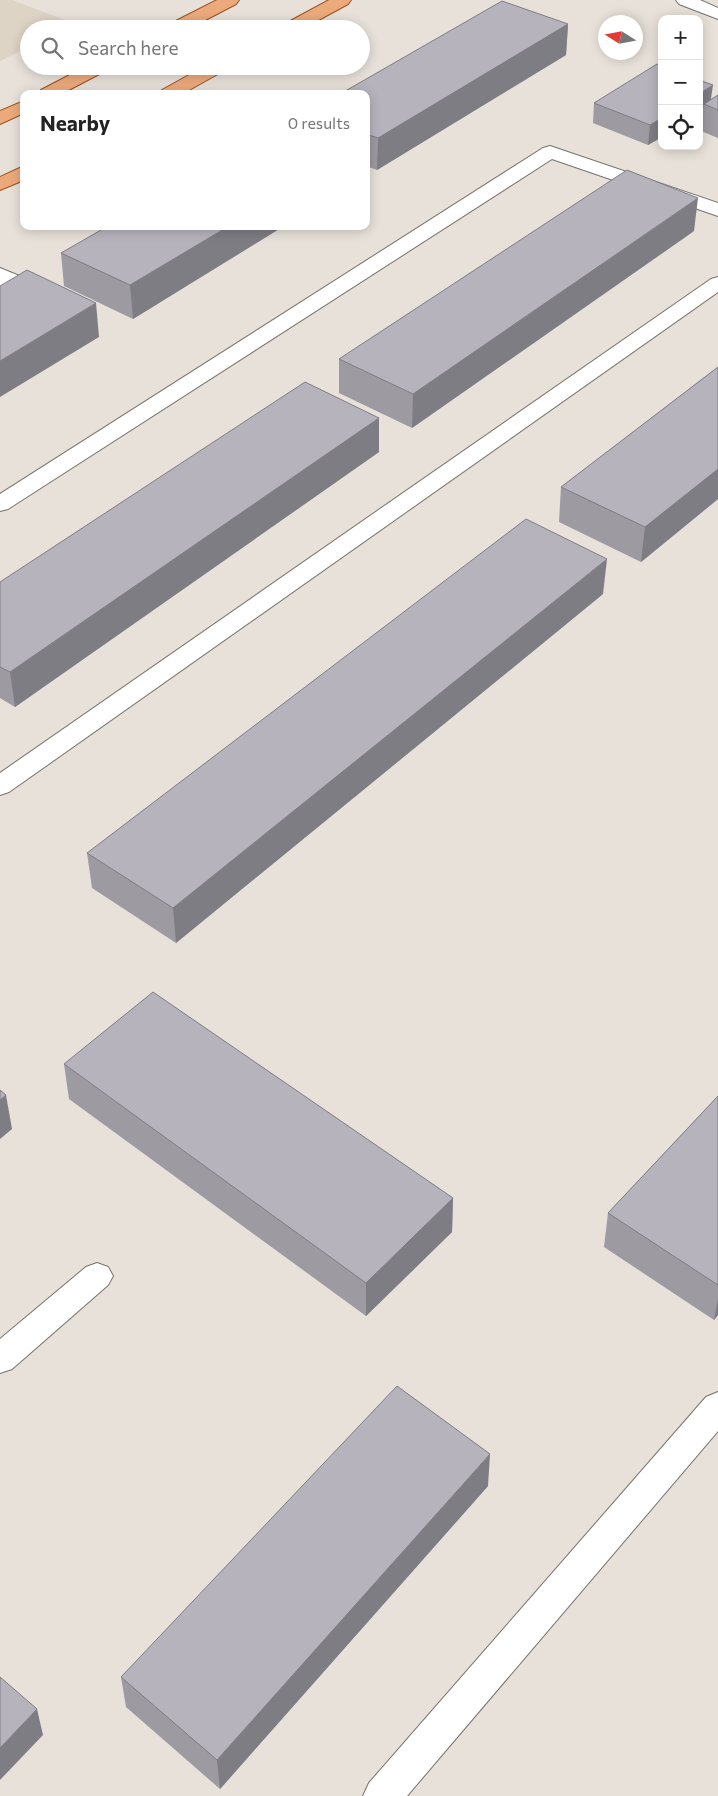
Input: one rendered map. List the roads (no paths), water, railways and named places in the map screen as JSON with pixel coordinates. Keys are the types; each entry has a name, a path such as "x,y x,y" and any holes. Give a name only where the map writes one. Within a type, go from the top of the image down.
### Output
{"main road":[{"path":"191,20 230,0"},
{"path":"305,20 342,0"},
{"path":"55,90 84,75"},
{"path":"175,90 203,75"},
{"path":"0,118 20,108"},
{"path":"0,184 20,174"}],"street":[{"path":"685,0 718,14"},
{"path":"0,504 550,152 718,210"},
{"path":"0,274 15,281 0,290"},
{"path":"0,786 718,283"},
{"path":"0,1359 97,1276"},
{"path":"382,1796 718,1408"}]}
